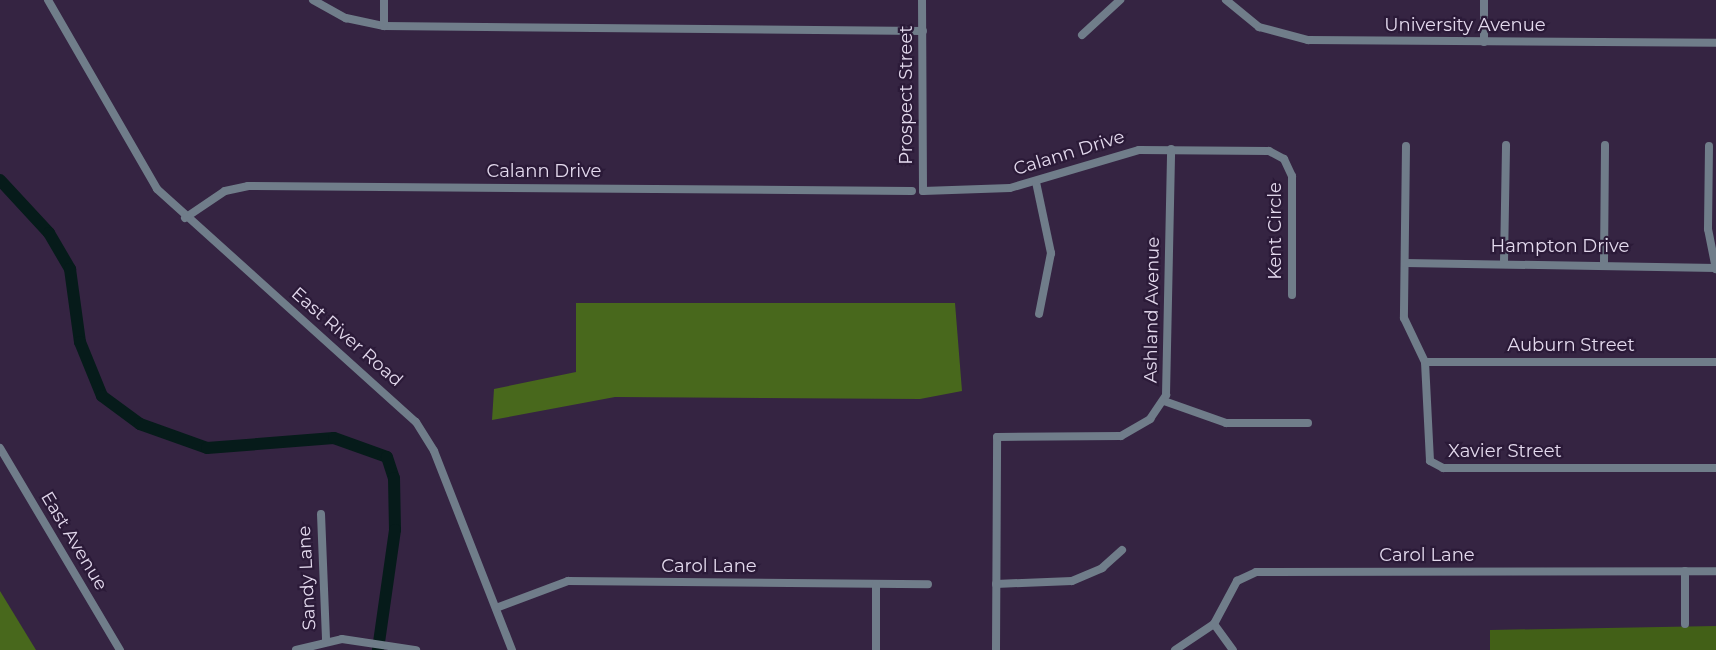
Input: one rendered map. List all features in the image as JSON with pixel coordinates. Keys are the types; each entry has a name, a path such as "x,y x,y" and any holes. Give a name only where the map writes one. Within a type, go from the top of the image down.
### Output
{"street":[{"name":"East River Road","path":"48,0 151,181 185,218 416,423 434,451 512,650"},
{"path":"313,0 346,18 384,26 922,31"},
{"path":"384,0 384,26"},
{"name":"Prospect Street","path":"922,0 923,191"},
{"path":"1082,35 1120,0"},
{"name":"University Avenue","path":"1226,0 1259,27 1298,39 1716,43"},
{"path":"1484,0 1484,42"},
{"path":"1504,262 1506,145"},
{"name":"Xavier Street","path":"1406,146 1406,325 1425,362 1426,452 1438,467 1716,468"},
{"path":"1604,262 1605,146"},
{"path":"1709,146 1708,229 1716,268"},
{"name":"Calann Drive","path":"923,191 989,190 1036,182 1111,154 1171,149 1261,149"},
{"name":"Ashland Avenue","path":"996,650 997,437 1116,437 1142,426 1164,401 1170,371 1171,149"},
{"name":"Kent Circle","path":"1261,149 1284,159 1292,176 1292,295"},
{"path":"1036,182 1051,253 1039,314"},
{"name":"Calann Drive","path":"185,218 225,191 248,186 912,190"},
{"name":"Hampton Drive","path":"1405,263 1604,262 1716,268"},
{"name":"Auburn Street","path":"1425,362 1716,362"},
{"path":"1164,401 1226,423 1308,423"},
{"name":"East Avenue","path":"0,448 120,650"},
{"name":"Sandy Lane","path":"321,514 326,640"},
{"path":"996,584 1072,581 1095,572 1122,550"},
{"path":"1684,571 1685,624"},
{"name":"Carol Lane","path":"1174,650 1214,624 1237,581 1256,572 1716,571"},
{"name":"Carol Lane","path":"496,608 568,581 927,584"},
{"path":"876,584 876,650"},
{"path":"1214,624 1233,650"},
{"path":"296,650 326,640 360,641 416,650"}],"green space":[{"path":"576,303 955,303 962,391 920,399 615,397 492,420 494,389 576,372"},
{"path":"0,591 36,650 0,650"},
{"path":"1716,626 1716,650 1490,650 1490,630"}],"waterway":[{"path":"0,180 49,233 70,269 80,342 102,396 140,424 207,448 334,438 387,457 394,478 395,530 378,650"}]}
